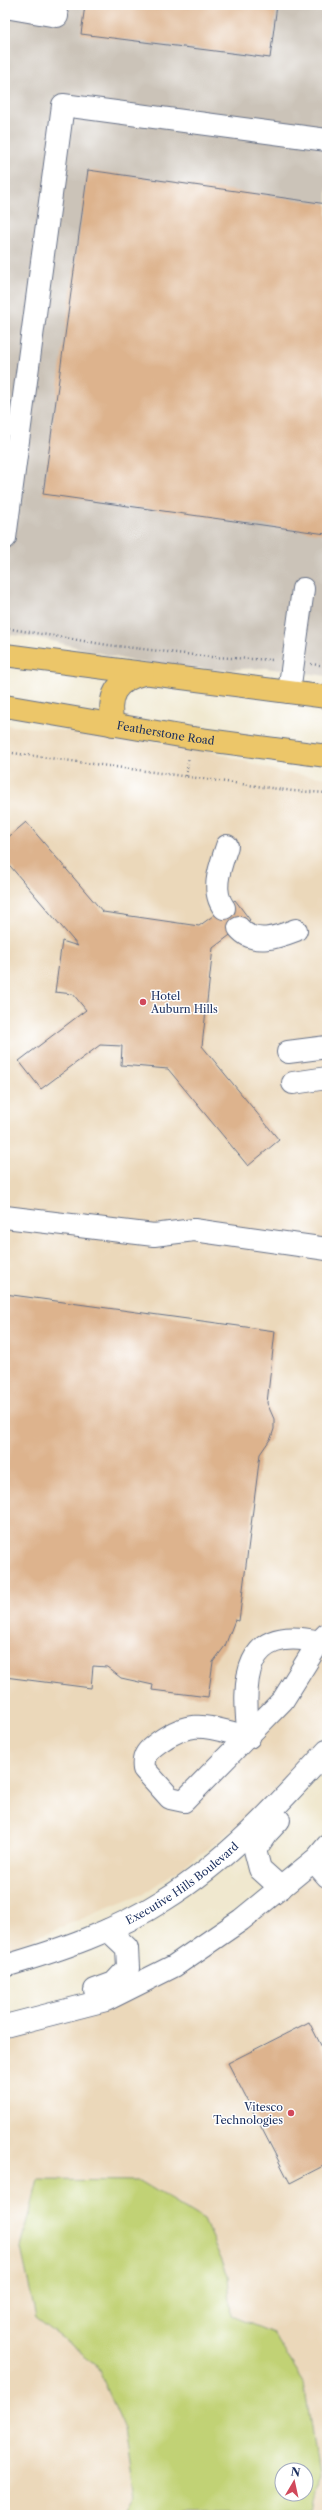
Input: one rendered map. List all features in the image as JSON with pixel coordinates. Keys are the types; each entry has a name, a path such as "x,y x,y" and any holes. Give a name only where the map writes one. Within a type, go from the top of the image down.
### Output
{"main road":[{"path":"5,655 327,697"},
{"path":"113,725 111,707 117,688 131,677 143,674"},
{"name":"Featherstone Road","path":"5,706 113,725 327,756"}],"street":[{"path":"5,7 57,16"},
{"path":"5,538 63,105 327,140"},
{"path":"289,692 303,589"},
{"path":"224,908 219,902 217,886 227,846"},
{"path":"239,928 244,933 262,939 296,930"},
{"path":"288,1052 327,1047"},
{"path":"293,1083 327,1078"},
{"path":"5,1216 154,1235 194,1230 327,1249"},
{"path":"298,1637 323,1638 283,1700 249,1737 246,1683 247,1671 253,1660 268,1645 278,1640 298,1637"},
{"name":"Executive Hills Boulevard","path":"5,1966 108,1930 164,1900 225,1855 286,1796 327,1751"},
{"path":"281,1888 260,1869 255,1850 266,1834 321,1774 327,1763"},
{"path":"5,2026 106,2000 174,1966 241,1920 281,1888 323,1861"},
{"path":"29,2021 75,1997 114,1983 128,1968 127,1948 108,1930"}],"path":[{"path":"5,628 108,645 211,657 274,660"},
{"path":"311,664 327,666"},
{"path":"186,776 190,750"},
{"path":"5,752 327,793"}],"shaded area":[{"path":"5,5 327,5 327,676 266,668 217,670 135,662 44,639 5,634"},
{"path":"5,725 123,736 211,751 280,772 327,778 327,1726 297,1766 270,1795 239,1824 195,1858 143,1894 5,1950"},
{"path":"327,1853 327,2515 5,2515 5,2032 164,1976"}],"green space":[{"path":"38,2180 140,2181 204,2220 228,2275 231,2316 273,2333 304,2382 318,2474 314,2497 314,2462 274,2462 274,2502 313,2502 311,2515 123,2515 135,2495 125,2429 96,2364 36,2318 21,2248"}],"building":[{"path":"85,5 277,5 270,58 81,34"},
{"path":"88,170 327,204 326,534 43,494"},
{"name":"Hotel Auburn Hills","path":"26,822 103,912 199,926 235,900 250,920 213,948 202,1046 279,1140 248,1166 168,1069 121,1065 122,1046 100,1045 41,1089 19,1061 86,1010 73,994 55,992 62,941 78,946 5,860 5,840"},
{"path":"5,1294 275,1331 267,1403 274,1419 274,1429 271,1438 260,1454 239,1621 235,1620 225,1646 213,1662 208,1697 152,1690 153,1685 121,1678 107,1667 93,1666 91,1688 5,1677"},
{"name":"Vitesco Technologies","path":"309,2022 327,2057 327,2164 290,2183 228,2063"}],"place":[{"name":"Hotel Auburn Hills","path":"143,1002"},
{"name":"Vitesco Technologies","path":"291,2113"}]}
